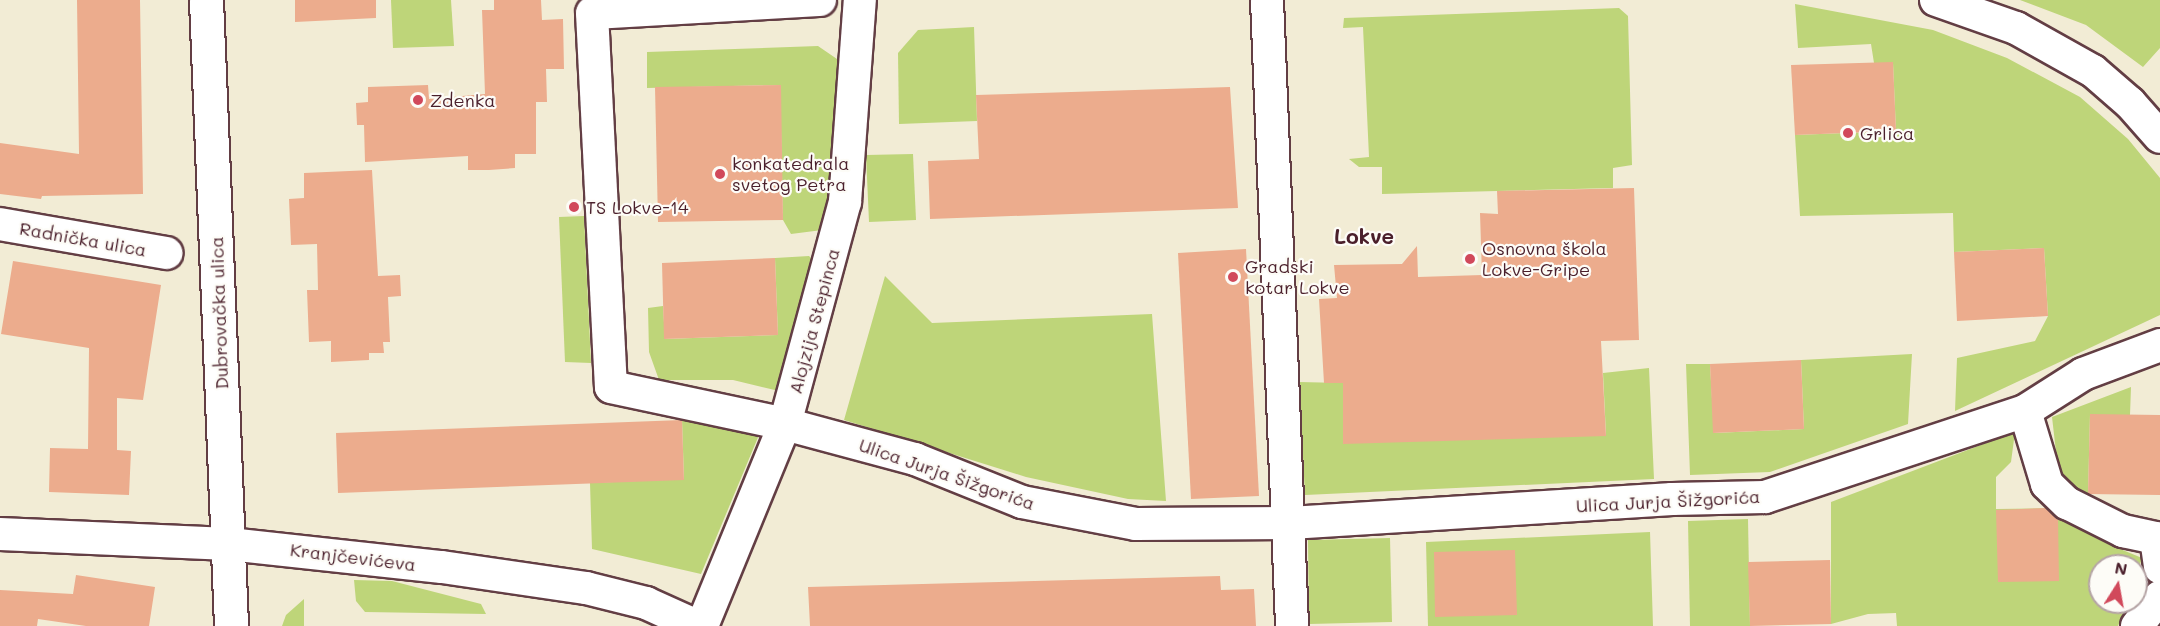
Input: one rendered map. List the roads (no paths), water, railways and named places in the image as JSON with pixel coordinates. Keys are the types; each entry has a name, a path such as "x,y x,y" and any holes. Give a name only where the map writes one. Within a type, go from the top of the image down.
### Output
{"main road":[{"name":"Dubrovačka ulica","path":"206,0 231,626"}],"street":[{"name":"Ulica Jurja Šižgorića","path":"820,0 592,13 611,387 785,424 915,459 1022,502 1136,524 1290,523 1672,499 1765,497 2025,411 2083,374 2160,345"},
{"name":"Alojzija Stepinca","path":"702,626 785,424 845,202 860,0"},
{"path":"1267,0 1290,523 1292,626"},
{"path":"1936,0 2016,28 2093,71 2130,103 2160,137"},
{"name":"Radnička ulica","path":"0,224 166,253"},
{"path":"2025,411 2047,484 2067,503 2123,531 2158,553"},
{"name":"Kranjčevićeva","path":"0,534 229,544 586,588 646,603 697,626"},
{"path":"2137,626 2160,597"}],"place":[{"name":"Zdenka","path":"418,100"},
{"name":"Grlica","path":"1848,133"},
{"name":"konkatedrala svetog Petra","path":"720,174"},
{"name":"TS Lokve-14","path":"574,207"},
{"name":"Osnovna škola Lokve-Gripe","path":"1470,259"},
{"name":"Gradski kotar Lokve","path":"1233,277"}],"district":[{"name":"Lokve","path":"1364,236"}]}
